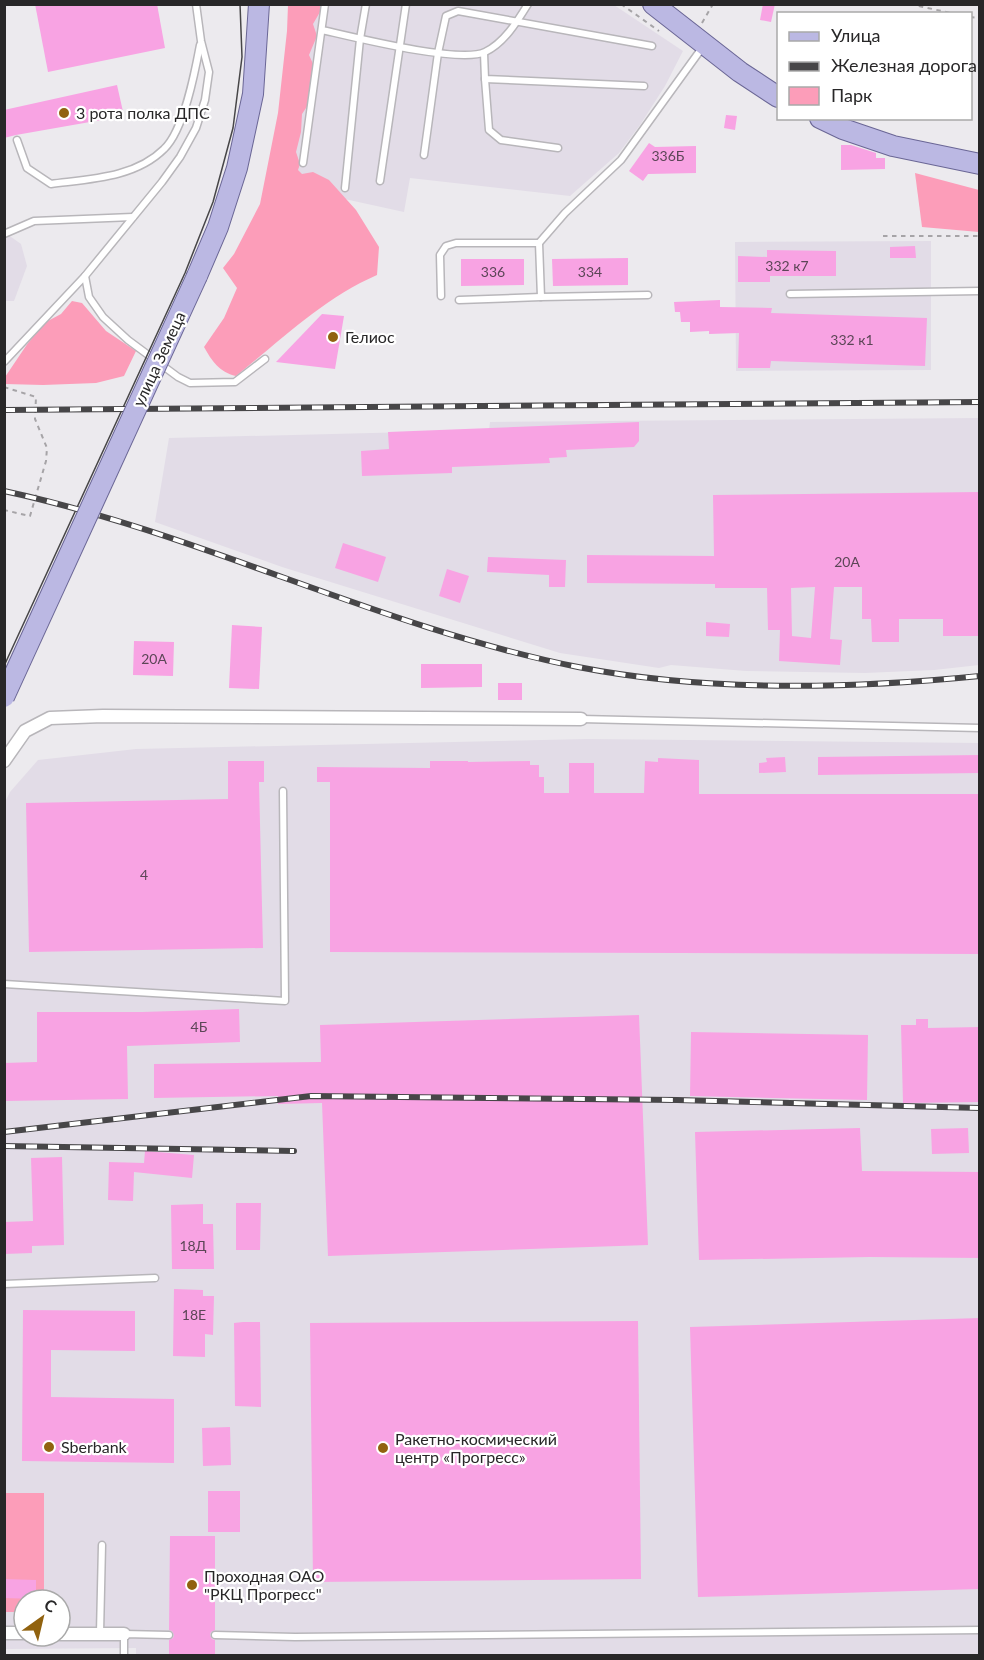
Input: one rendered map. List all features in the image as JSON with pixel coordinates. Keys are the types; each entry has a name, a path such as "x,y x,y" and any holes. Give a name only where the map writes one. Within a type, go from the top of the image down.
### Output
{"main road":[{"name":"улица Земеца","path":"4,697 218,227 237,168 253,93 259,4"},
{"path":"653,4 740,72 777,96"},
{"path":"824,120 893,146 980,164"}],"street":[{"path":"4,761 25,731 50,718 115,716 581,719"},
{"path":"72,1634 124,1634"}],"lane":[{"path":"4,362 85,276 180,157 196,128 205,100 209,72 201,41 196,4"},
{"path":"303,163 325,4"},
{"path":"345,188 360,39 366,4"},
{"path":"380,181 406,4"},
{"path":"322,30 438,53 468,56 484,52 500,41 518,21 528,4"},
{"path":"424,155 438,53 446,16 452,13 458,11 652,46"},
{"path":"17,140 27,168 51,184 123,173 152,159 166,148 180,123 194,78 201,41"},
{"path":"541,297 539,243 565,213 621,160 705,45"},
{"path":"484,52 489,130 501,140 558,148"},
{"path":"485,79 644,86"},
{"path":"4,234 34,221 133,217"},
{"path":"441,296 440,255 446,246 456,243 539,243"},
{"path":"85,276 89,297 103,317 128,340 178,377 190,383 236,382 265,359"},
{"path":"790,294 980,291"},
{"path":"459,300 648,295"},
{"path":"581,719 980,728"},
{"path":"4,984 285,1001 283,791"},
{"path":"4,1284 155,1278"},
{"path":"100,1634 102,1545"},
{"path":"215,1635 295,1637 980,1630"},
{"path":"124,1656 124,1634 169,1635"}],"path":[{"path":"910,4 946,12"},
{"path":"884,236 980,236"},
{"path":"4,387 36,397 35,418 47,448 43,475 30,516 4,510"}],"shaded area":[{"path":"301,5 614,5 683,51 665,86 619,153 570,196 410,178 404,212 276,184"},
{"path":"4,232 21,244 27,266 14,301 5,301"},
{"path":"931,241 931,370 736,371 735,242"},
{"path":"979,418 979,665 934,670 865,673 746,671 671,665 659,668 560,653 282,567 155,522 169,438 489,430 490,422"},
{"path":"587,739 979,743 979,1655 136,1656 136,1648 5,1649 4,804 10,792 38,760 136,749"}],"green space":[{"path":"288,5 320,5 320,12 313,24 317,36 309,55 314,66 308,105 302,114 301,132 296,152 300,164 298,170 302,174 313,172 329,180 356,210 379,247 377,275 339,295 286,334 236,376 225,372 217,365 204,347 224,318 237,288 223,268 234,254 260,204 278,113"},
{"path":"915,173 979,190 979,232 922,227"},
{"path":"72,301 82,303 106,331 136,351 124,376 96,383 5,384 5,377 28,343 46,322 61,314"},
{"path":"5,1493 44,1493 44,1588 12,1588 12,1612 5,1612"}],"building":[{"path":"35,4 157,4 165,48 48,72"},
{"path":"763,4 775,4 771,22 760,20"},
{"name":"3 рота полка ДПС","path":"117,85 124,116 4,138 4,110"},
{"path":"726,115 737,116 735,130 724,128"},
{"path":"649,143 655,147 696,146 696,173 648,174 643,181 629,171"},
{"path":"841,145 851,145 876,153 876,158 885,158 885,169 841,170"},
{"path":"915,246 916,258 890,258 890,247"},
{"path":"767,250 836,251 836,276 770,276 770,282 738,282 738,256 767,257"},
{"path":"628,258 628,285 553,286 552,259"},
{"path":"461,259 524,259 524,285 461,286"},
{"path":"720,300 720,307 772,308 771,313 927,318 925,366 771,361 770,368 738,368 739,333 690,332 690,322 681,322 680,312 675,312 674,302"},
{"path":"322,314 344,316 335,369 276,362"},
{"path":"639,422 639,441 634,447 566,450 567,457 549,458 550,463 452,467 452,473 362,476 361,451 389,449 388,432"},
{"path":"980,492 980,636 943,636 943,619 899,619 899,642 872,642 871,619 862,619 862,587 834,587 830,639 842,640 840,665 779,661 780,630 768,630 767,588 715,588 715,584 587,583 587,555 714,556 713,495","holes":["815,587 811,638 792,636 791,588"]},
{"path":"343,543 386,557 378,582 335,568"},
{"path":"488,557 566,560 565,587 549,587 549,575 487,572"},
{"path":"447,569 469,576 460,603 439,596"},
{"path":"706,622 730,624 729,637 706,636"},
{"path":"232,625 262,627 259,689 229,688"},
{"path":"134,641 174,642 173,676 133,675"},
{"path":"421,664 482,664 482,687 421,688"},
{"path":"498,683 522,683 522,700 498,700"},
{"path":"980,755 980,773 818,775 818,757"},
{"path":"785,757 786,772 759,773 759,763 767,762 766,758"},
{"path":"658,758 699,760 699,794 980,794 980,954 330,952 330,782 317,782 317,767 430,768 430,761 530,761 530,765 539,765 539,777 544,777 544,793 569,793 569,763 594,763 594,793 644,793 645,761 658,762"},
{"path":"228,761 264,761 264,782 259,782 263,948 29,952 26,803 228,799"},
{"path":"239,1009 240,1042 127,1046 128,1099 4,1101 4,1063 37,1062 37,1012"},
{"path":"639,1015 648,1245 328,1256 322,1103 278,1104 278,1096 154,1098 154,1064 321,1062 320,1025"},
{"path":"916,1019 928,1019 928,1028 980,1027 980,1102 903,1103 901,1025 916,1025"},
{"path":"691,1032 868,1035 867,1100 690,1096"},
{"path":"860,1128 862,1171 980,1172 980,1258 699,1260 695,1132"},
{"path":"968,1128 969,1153 932,1154 931,1129"},
{"path":"145,1151 194,1155 192,1178 134,1172 133,1201 108,1200 109,1162 144,1163"},
{"path":"62,1157 64,1245 32,1246 32,1253 4,1254 4,1222 33,1221 31,1158"},
{"path":"236,1203 261,1203 260,1250 236,1250"},
{"path":"203,1204 203,1224 213,1224 214,1269 172,1269 171,1205"},
{"path":"174,1289 203,1290 203,1296 214,1296 213,1335 205,1334 205,1357 173,1356"},
{"path":"23,1310 135,1311 135,1351 51,1350 51,1397 174,1399 174,1463 22,1461"},
{"path":"980,1318 980,1589 698,1597 690,1327"},
{"path":"638,1321 641,1579 313,1582 310,1323"},
{"path":"260,1322 261,1407 235,1406 234,1323"},
{"path":"230,1427 231,1465 203,1466 202,1428"},
{"path":"208,1491 240,1491 240,1532 208,1532"},
{"name":"Проходная ОАО \"РКЦ Прогресс\"","path":"170,1536 215,1536 215,1630 210,1635 215,1640 215,1656 169,1656 169,1640 174,1635 169,1630"},
{"path":"4,1579 36,1580 36,1588 12,1588 12,1598 4,1598"}],"tram line":[{"path":"4,666 185,273 213,202 233,128 242,57 240,4"}],"railway":[{"path":"4,410 980,402"},
{"path":"4,491 77,509 149,531 433,629 505,650 578,667 676,681 778,686 880,684 980,676"},
{"path":"4,1132 311,1096 677,1100 980,1108"},
{"path":"4,1146 294,1151"}],"place":[{"name":"3 рота полка ДПС","path":"64,113"},
{"name":"Гелиос","path":"333,337"},
{"name":"Sberbank","path":"49,1447"},
{"name":"Ракетно-космический центр «Прогресс»","path":"383,1448"},
{"name":"Проходная ОАО \"РКЦ Прогресс\"","path":"192,1585"}]}
